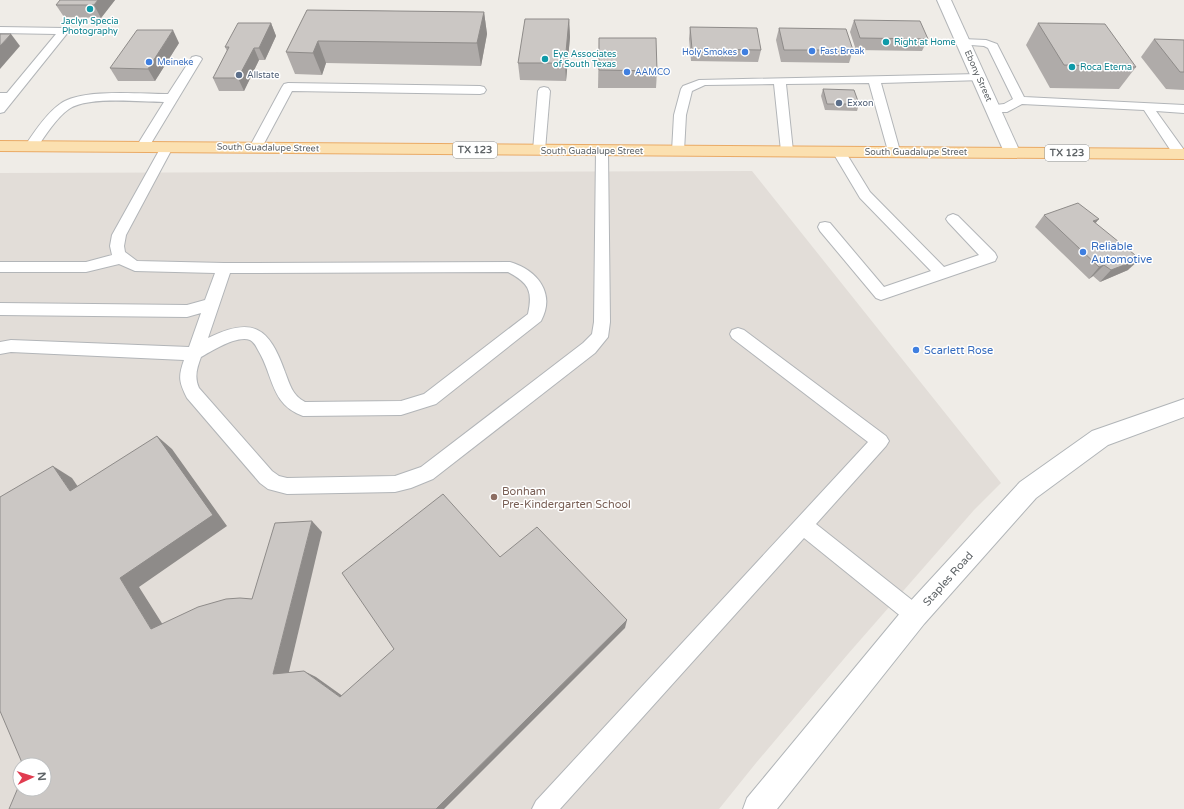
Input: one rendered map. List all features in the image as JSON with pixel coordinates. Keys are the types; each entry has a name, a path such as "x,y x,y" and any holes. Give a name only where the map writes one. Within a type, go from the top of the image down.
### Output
{"main road":[{"name":"Ebony Street","path":"944,0 1012,152"},
{"name":"South Guadalupe Street","path":"0,146 1182,154"},
{"name":"Staples Road","path":"758,809 915,615 1028,490 1100,438 1184,408"}],"lane":[{"path":"0,30 64,31 5,97 0,109"},
{"path":"962,42 986,43 993,46 1020,100"},
{"path":"142,147 196,60"},
{"path":"678,151 680,115 687,89 703,82 979,78"},
{"path":"874,80 894,151"},
{"path":"780,81 787,151"},
{"path":"255,148 288,87 480,90"},
{"path":"539,150 544,91"},
{"path":"31,146 52,119 65,106 87,98 173,98"},
{"path":"992,109 1007,108 1020,100 1184,109"},
{"path":"1148,108 1182,154"},
{"path":"0,348 19,346 193,354 218,340 240,333 249,333 258,336 274,365 285,396 292,404 303,409 401,408 430,399 535,317 539,300 536,286 524,273 510,267 224,268 135,266 125,262 120,258 116,244 119,235 167,147"},
{"path":"224,268 193,354 188,372 188,382 193,393 266,477 274,483 287,486 396,484 411,480 427,473 589,348 600,337 602,322 602,151"},
{"path":"838,151 865,195 942,274"},
{"path":"825,227 881,294 990,257 953,218"},
{"path":"0,267 86,267 120,258"},
{"path":"0,309 187,311 211,304"},
{"path":"544,809 880,441 738,334"},
{"path":"803,525 915,615"}],"shaded area":[{"name":"Bonham Pre-Kindergarten School","path":"752,171 1001,483 974,510 848,654 719,809 0,809 0,173"}],"building":[{"path":"60,0 98,0 94,5 56,5"},
{"path":"307,10 484,12 477,43 318,41 313,53 286,52"},
{"path":"525,19 569,19 565,63 518,63"},
{"path":"854,20 920,21 928,39 860,38"},
{"path":"238,23 271,23 259,48 254,48 238,78 213,78 229,47 225,47"},
{"path":"1038,23 1105,24 1136,67 1064,65"},
{"path":"690,27 757,28 761,50 692,49"},
{"path":"779,28 846,29 853,50 784,50"},
{"path":"137,30 173,30 148,69 110,68"},
{"path":"0,34 11,34 0,46"},
{"path":"599,38 656,38 657,71 599,70"},
{"path":"1154,39 1184,40 1184,72 1180,72"},
{"path":"823,89 854,90 859,104 827,104"},
{"path":"1078,203 1099,219 1093,221 1140,259 1111,270 1104,265 1099,267 1044,215"},
{"path":"157,436 213,515 120,578 151,629 198,607 226,599 252,599 275,523 312,521 273,674 304,671 340,697 394,649 342,573 443,494 500,557 537,527 627,620 436,809 9,809 14,797 52,797 52,757 20,757 0,711 0,497 53,466 70,491"}],"place":[{"name":"Jaclyn Specia Photography","path":"90,9"},
{"name":"Right at Home","path":"886,42"},
{"name":"Fast Break","path":"812,51"},
{"name":"Holy Smokes","path":"745,52"},
{"name":"Eye Associates of South Texas","path":"545,59"},
{"name":"Meineke","path":"149,62"},
{"name":"Roca Eterna","path":"1072,67"},
{"name":"AAMCO","path":"627,72"},
{"name":"Allstate","path":"239,75"},
{"name":"Exxon","path":"839,103"},
{"name":"Reliable Automotive","path":"1083,252"},
{"name":"Scarlett Rose","path":"916,350"},
{"name":"Bonham Pre-Kindergarten School","path":"494,497"}]}
